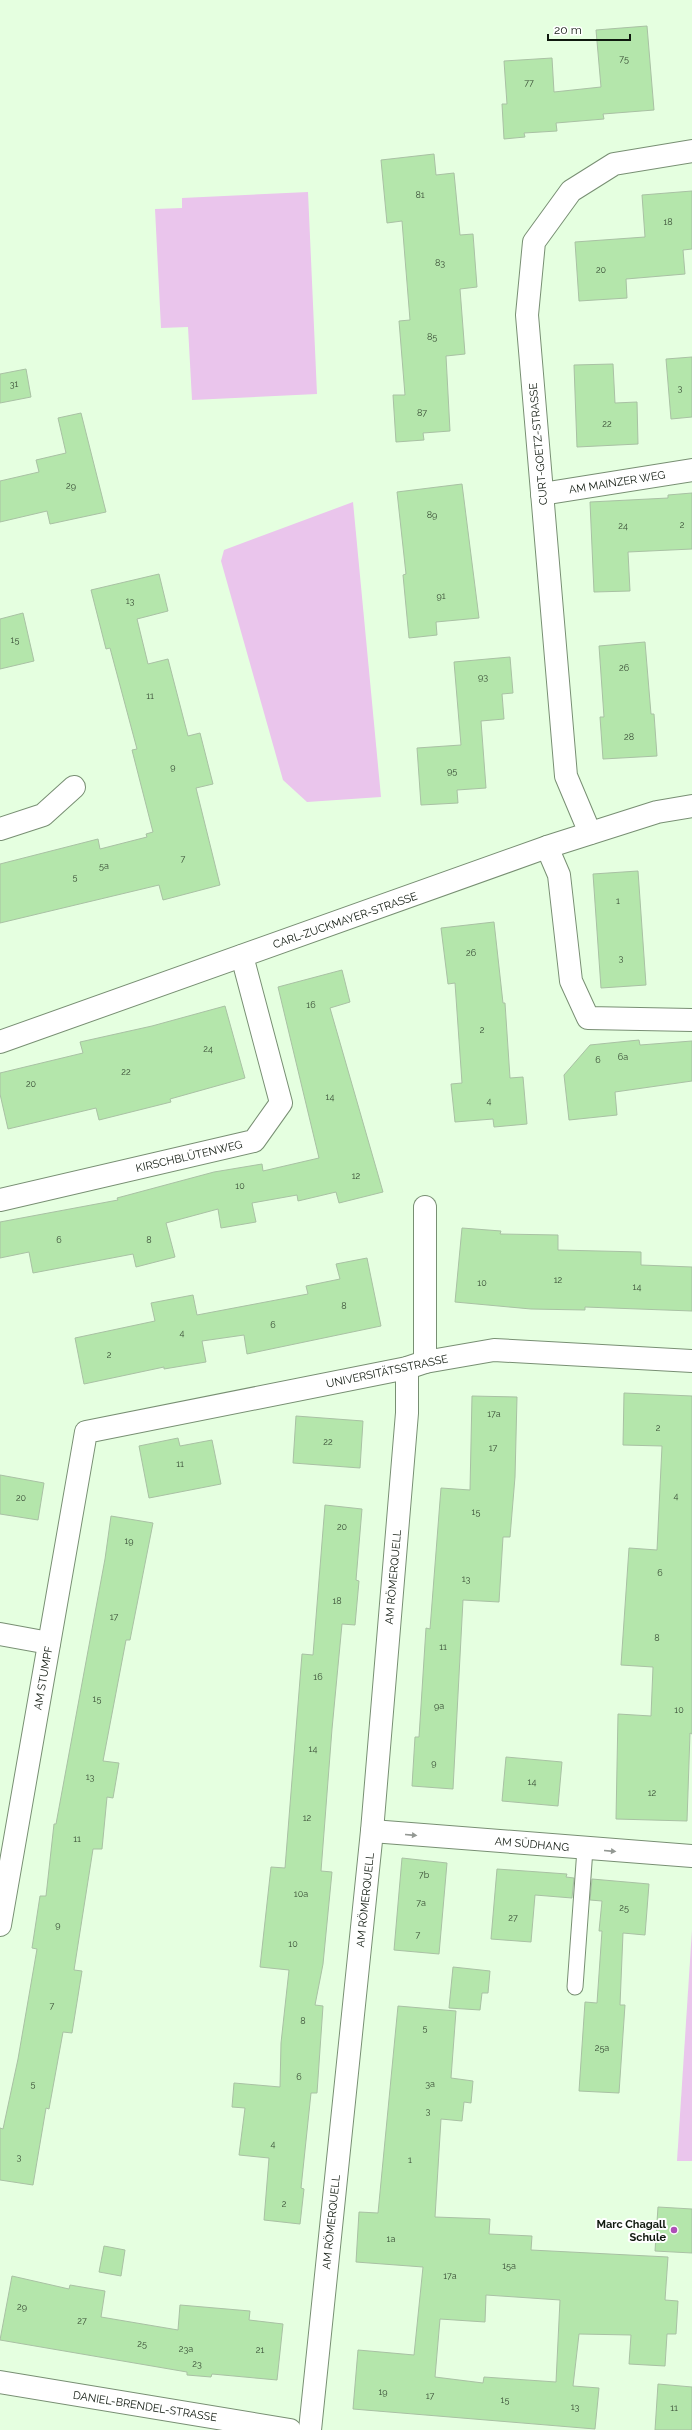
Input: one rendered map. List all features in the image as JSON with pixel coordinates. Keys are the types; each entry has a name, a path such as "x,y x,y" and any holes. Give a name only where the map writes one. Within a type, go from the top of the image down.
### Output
{"street":[{"name":"CURT-GOETZ-STRASSE","path":"590,833 566,776 527,315 534,242 571,191 614,164 692,151"},
{"name":"AM MAINZER WEG","path":"542,494 692,470"},
{"path":"0,828 43,815 74,787"},
{"name":"CARL-ZUCKMAYER-STRASSE","path":"0,1042 547,847 657,812 692,806"},
{"path":"547,847 559,874 571,981 588,1018 692,1020"},
{"name":"KIRSCHBLÜTENWEG","path":"0,1200 254,1141 281,1103 242,956"},
{"name":"AM RÖMERQUELL","path":"310,2430 372,1831 407,1413 416,1365 425,1207"},
{"name":"UNIVERSITÄTSSTRASSE","path":"86,1432 494,1350 692,1361"},
{"name":"AM STUMPF","path":"0,1925 86,1432"},
{"path":"0,1634 49,1643"},
{"name":"AM SÜDHANG","path":"372,1831 585,1849 692,1856"},
{"name":"DANIEL-BRENDEL-STRASSE","path":"0,2382 290,2430"}],"lane":[{"path":"575,1987 585,1849"}],"shaded area":[{"path":"308,192 317,394 192,400 188,327 161,328 155,209 182,208 182,198"},
{"path":"353,502 381,797 307,802 283,780 221,561 224,550"},
{"path":"692,1930 692,2161 677,2161"}],"building":[{"path":"647,26 654,110 603,114 604,119 556,123 557,131 524,133 525,137 504,139 502,104 507,104 504,61 552,58 554,92 601,87 596,30"},
{"path":"434,154 436,175 454,173 460,235 473,234 477,287 460,289 465,354 446,356 450,431 423,433 424,440 396,442 393,395 405,395 399,321 410,320 402,221 387,223 381,160"},
{"path":"692,191 692,249 683,250 685,274 626,279 627,298 579,301 575,242 645,237 642,195"},
{"path":"692,357 692,417 671,419 666,359"},
{"path":"613,364 615,403 637,402 638,444 577,447 574,365"},
{"path":"26,369 31,397 0,403 0,374"},
{"path":"81,413 106,512 50,524 47,511 0,522 0,481 39,472 36,460 66,453 58,418"},
{"path":"462,484 479,618 436,622 437,635 409,638 403,575 406,574 397,492"},
{"path":"692,493 692,549 628,552 630,591 594,592 590,502 668,498 668,495"},
{"path":"159,574 168,611 137,619 148,664 168,659 188,736 200,733 213,784 196,788 220,885 163,900 159,885 0,923 0,864 98,839 100,849 147,837 146,834 153,832 132,750 137,749 110,648 106,649 91,590"},
{"path":"23,613 34,661 0,669 0,619"},
{"path":"645,642 651,714 654,714 657,756 603,759 600,717 604,717 599,646"},
{"path":"510,657 513,693 502,694 504,719 481,721 486,788 457,790 458,803 421,805 417,748 461,745 454,662"},
{"path":"638,871 646,985 601,988 593,874"},
{"path":"494,922 503,1003 505,1003 510,1078 523,1077 527,1124 494,1127 493,1119 455,1122 451,1084 462,1083 455,983 448,984 441,928"},
{"path":"342,970 350,1002 330,1008 383,1192 339,1203 336,1192 298,1201 297,1195 252,1203 256,1222 221,1228 218,1209 166,1223 175,1257 136,1267 133,1254 33,1273 29,1252 0,1258 0,1222 118,1200 117,1198 214,1172 262,1164 263,1171 319,1158 278,987"},
{"path":"225,1006 245,1078 170,1099 171,1102 99,1120 96,1108 8,1129 0,1094 0,1073 83,1053 80,1042 152,1026"},
{"path":"639,1040 640,1045 692,1041 692,1081 615,1092 617,1115 569,1120 564,1075 590,1045"},
{"path":"462,1228 501,1231 500,1234 558,1235 558,1250 641,1252 641,1265 692,1267 692,1311 585,1307 585,1310 531,1309 455,1302"},
{"path":"367,1258 381,1326 247,1354 244,1335 202,1341 206,1362 164,1369 164,1367 84,1384 75,1338 155,1321 151,1303 193,1295 197,1315 308,1294 306,1286 340,1279 336,1264"},
{"path":"624,1393 692,1396 692,1734 690,1733 687,1821 616,1819 618,1714 651,1716 653,1667 621,1665 629,1548 657,1550 662,1446 623,1445"},
{"path":"472,1396 517,1397 515,1477 510,1537 503,1537 499,1602 463,1600 453,1789 412,1786 415,1737 419,1737 426,1628 430,1629 441,1488 470,1490"},
{"path":"296,1416 363,1421 360,1468 293,1463"},
{"path":"178,1438 180,1446 212,1440 221,1484 149,1498 139,1446"},
{"path":"0,1475 44,1483 38,1520 0,1514"},
{"path":"325,1505 362,1509 356,1580 359,1581 355,1625 342,1624 332,1729 321,1871 332,1872 323,1964 315,2005 323,2006 317,2093 311,2093 301,2188 304,2189 300,2224 264,2220 269,2158 239,2155 245,2108 232,2107 234,2083 280,2087 281,2043 289,1970 260,1967 271,1867 285,1868 302,1654 313,1655"},
{"path":"111,1516 153,1523 130,1640 126,1640 103,1761 119,1763 113,1798 107,1797 102,1849 93,1849 74,1970 82,1971 72,2033 63,2032 49,2109 46,2108 33,2185 0,2180 0,2128 3,2129 18,2059 37,1949 32,1948 40,1896 46,1896 54,1824 56,1824 105,1559"},
{"path":"506,1757 562,1762 558,1806 502,1801"},
{"path":"402,1858 447,1863 439,1954 394,1950"},
{"path":"497,1869 567,1874 566,1877 574,1878 572,1898 535,1895 531,1942 491,1939"},
{"path":"592,1879 649,1884 645,1935 623,1933 620,2005 625,2005 619,2093 579,2091 585,2002 597,2003 602,1931 599,1931 602,1901 590,1900"},
{"path":"453,1967 490,1971 488,1993 482,1993 480,2010 449,2008"},
{"path":"398,2006 456,2011 451,2078 473,2081 471,2103 464,2102 462,2121 441,2119 435,2217 490,2219 489,2234 532,2236 531,2250 668,2257 665,2300 678,2301 676,2334 667,2334 665,2366 629,2364 631,2335 579,2334 573,2386 599,2388 595,2429 353,2409 358,2350 414,2355 423,2267 356,2262 359,2212 378,2213","holes":["486,2295 560,2300 556,2382 484,2377 483,2383 435,2377 440,2319 485,2322"]},
{"name":"Marc Chagall Schule","path":"658,2207 692,2209 692,2253 655,2251"},
{"path":"104,2246 125,2250 121,2276 99,2272"},
{"path":"12,2276 69,2289 70,2285 105,2291 101,2317 178,2330 180,2305 250,2311 249,2320 283,2324 277,2380 212,2374 211,2377 187,2375 187,2372 0,2340"},
{"path":"658,2384 692,2387 692,2430 655,2430"}],"place":[{"name":"Marc Chagall Schule","path":"674,2230"}]}
